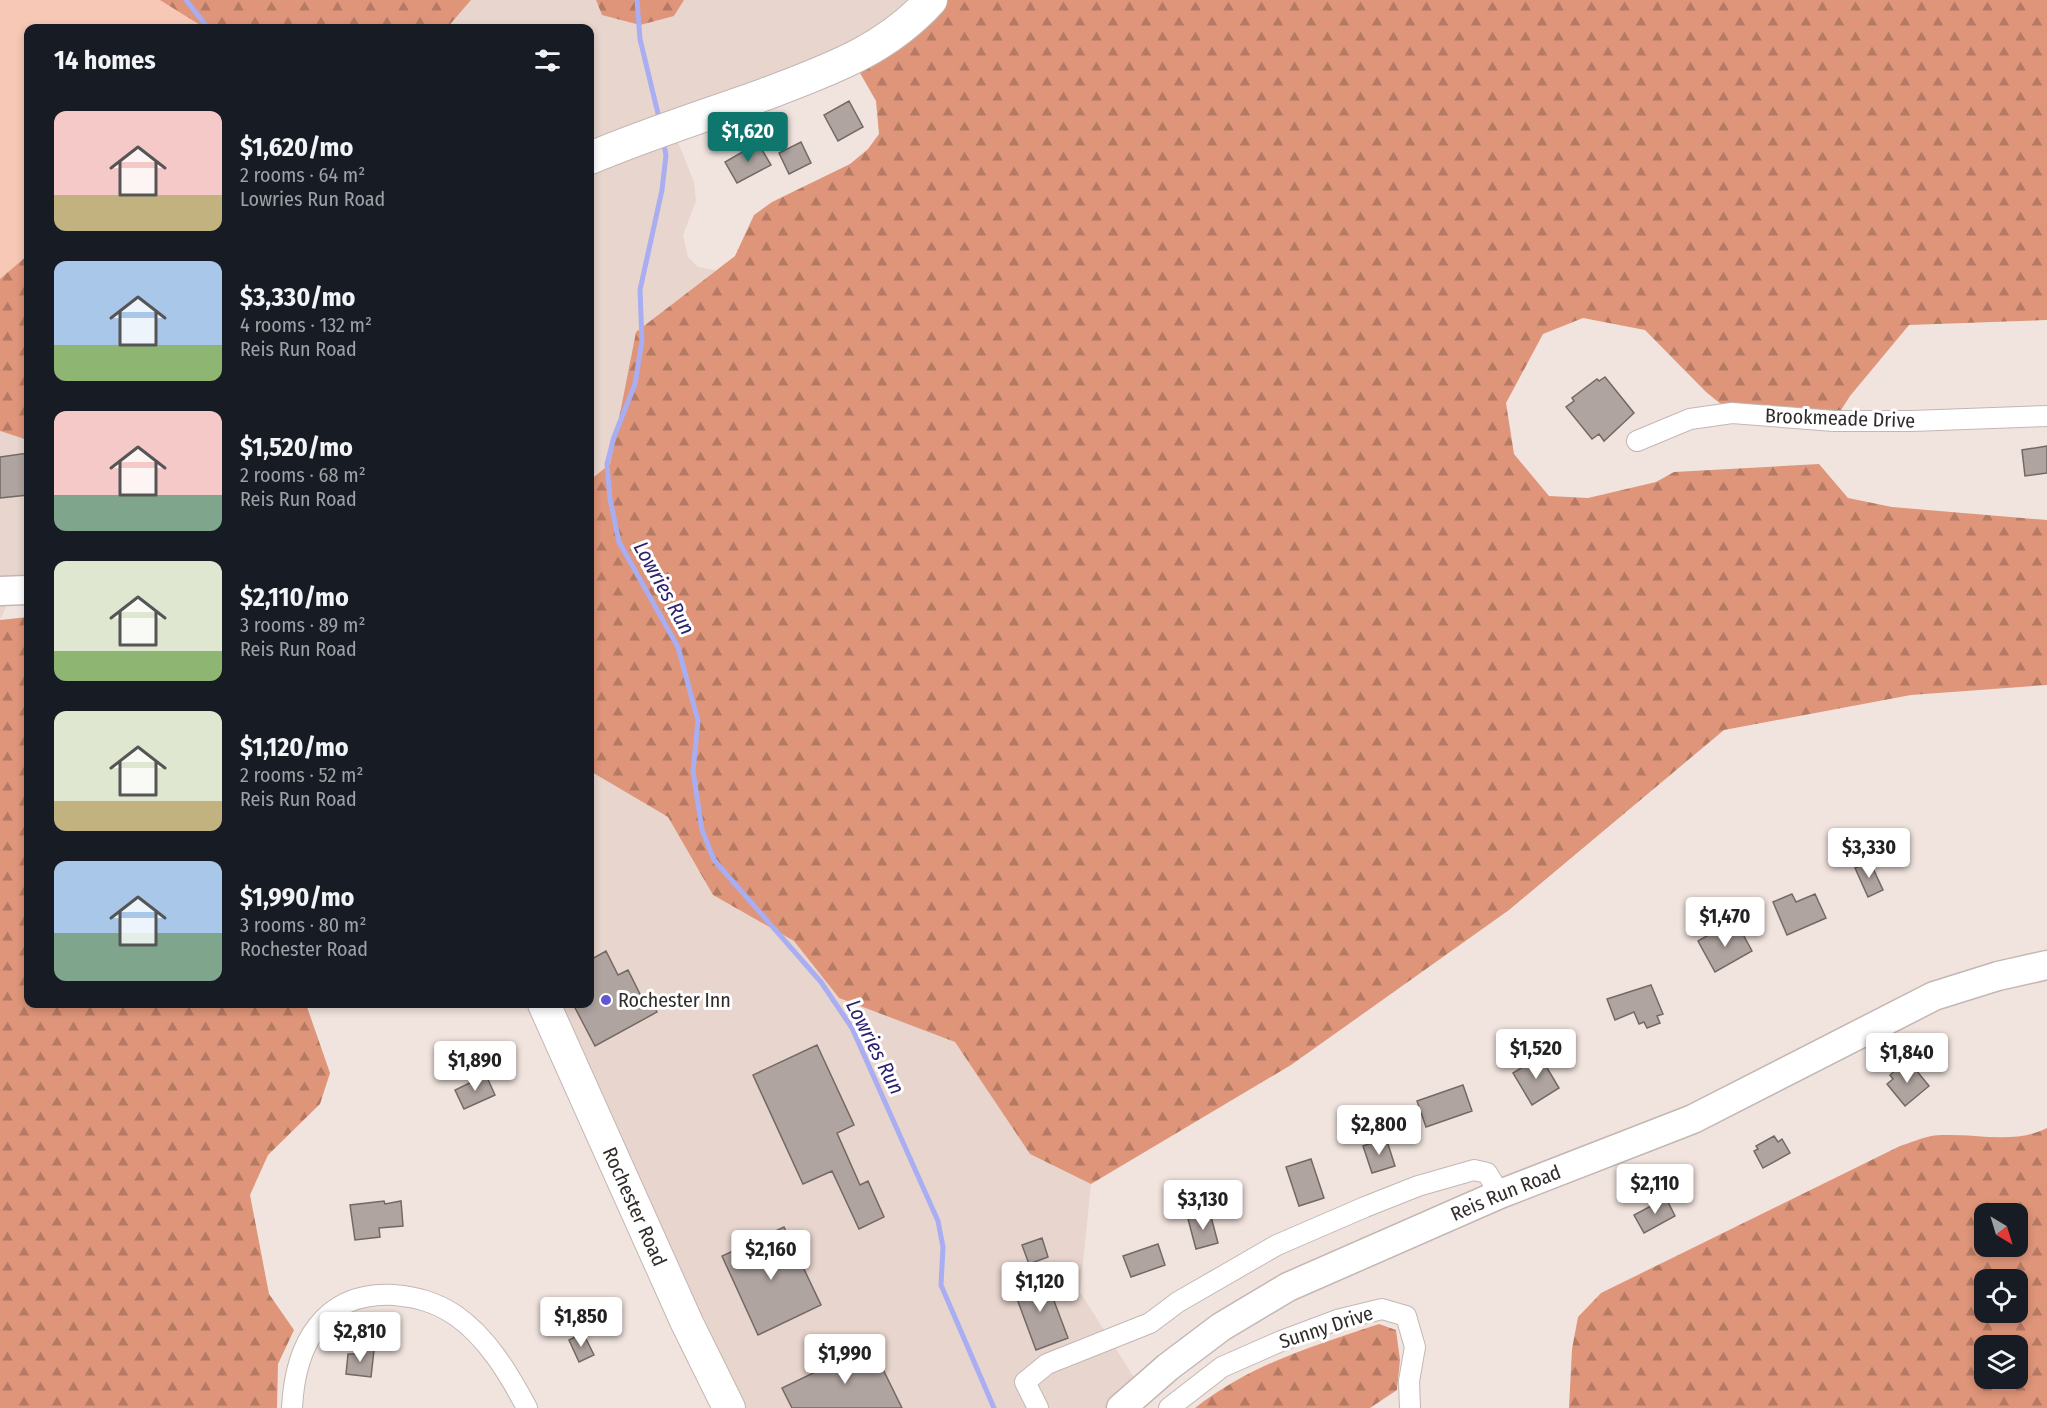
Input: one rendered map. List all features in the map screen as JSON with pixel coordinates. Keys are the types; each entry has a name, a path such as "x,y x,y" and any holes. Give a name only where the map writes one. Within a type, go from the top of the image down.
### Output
{"main road":[{"path":"594,157 840,65 883,43 909,23 930,0"},
{"name":"Rochester Road","path":"546,1008 687,1323 729,1408"}],"street":[{"name":"Brookmeade Drive","path":"1637,441 1690,419 1732,413 1845,421 2047,416"},
{"name":"Reis Run Road","path":"1121,1408 1168,1366 1221,1327 1288,1287 1500,1194 1693,1119 1934,996 1998,976 2047,965"},
{"path":"1038,1408 1025,1382 1047,1364 1150,1323 1178,1302 1277,1245 1407,1190 1474,1170 1487,1173 1500,1194"},
{"path":"292,1408 294,1378 314,1328 335,1310 358,1297 388,1295 418,1297 440,1305 457,1316 477,1334 503,1366 527,1408"},
{"name":"Sunny Drive","path":"1169,1408 1221,1368 1337,1320 1382,1309 1406,1316 1414,1347 1409,1381 1410,1408"}],"shaded area":[{"path":"0,0 160,0 199,24 24,24 24,258 0,279"},
{"path":"471,0 596,0 602,15 674,16 684,0 931,0 923,8 672,127 694,182 696,201 683,235 688,257 698,267 716,270 636,332 610,464 594,477 594,24 450,24"},
{"path":"0,431 24,439 24,590 14,590 0,620"},
{"path":"594,773 668,817 713,895 794,941 839,998 955,1042 1030,1154 1091,1184 1080,1292 1142,1390 1121,1408 729,1408 546,1008 594,1008"}],"green space":[{"path":"0,0 471,0 450,24 24,24 24,439 0,431"},
{"path":"596,0 684,0 674,16 640,25 602,15"},
{"path":"931,0 2047,0 2047,320 1909,325 1850,396 1834,421 1732,413 1706,392 1645,330 1583,318 1543,334 1506,403 1514,454 1549,496 1588,498 1656,482 1674,472 1819,464 1848,498 1892,507 2047,520 2047,685 1911,695 1724,730 1509,910 1291,1065 1091,1184 1030,1154 955,1042 839,998 794,941 713,895 668,817 594,773 594,477 610,464 636,332 735,256 754,215 772,202 850,164 868,149 879,134 876,101 852,59"},
{"path":"24,617 24,1008 307,1008 330,1073 320,1104 268,1155 250,1195 269,1294 294,1330 278,1364 277,1408 0,1408 0,620"},
{"path":"2047,1128 2047,1408 1569,1408 1572,1349 1578,1317 1601,1293 1900,1146 1931,1136 2019,1136"},
{"path":"1379,1324 1396,1330 1400,1360 1397,1390 1370,1408 1195,1408 1217,1392 1261,1368 1306,1349"}],"building":[{"path":"849,101 863,127 838,141 824,115"},
{"path":"801,142 811,163 789,174 779,153"},
{"path":"758,143 771,165 737,183 725,162"},
{"path":"1605,377 1634,413 1604,441 1599,434 1592,439 1566,407 1574,401 1572,398 1597,379 1599,381"},
{"path":"2047,446 2047,473 2025,476 2022,450"},
{"path":"24,454 24,495 0,498 0,457"},
{"path":"1870,862 1883,890 1868,897 1855,868"},
{"path":"1792,894 1796,902 1815,894 1826,918 1787,935 1773,902"},
{"path":"1739,927 1752,951 1715,972 1698,941 1717,930 1721,937"},
{"name":"Rochester Inn","path":"606,951 618,975 628,970 643,1000 649,997 657,1012 595,1046 575,1008 594,1008 594,958"},
{"path":"1651,985 1663,1014 1657,1016 1660,1023 1647,1028 1644,1022 1639,1024 1634,1012 1615,1020 1607,999"},
{"path":"817,1045 854,1125 837,1133 860,1185 868,1181 884,1217 859,1229 832,1171 803,1184 753,1075"},
{"path":"1540,1056 1559,1088 1532,1105 1513,1073"},
{"path":"1903,1064 1908,1069 1912,1065 1929,1086 1905,1106 1887,1084 1893,1079 1890,1075"},
{"path":"486,1075 495,1095 464,1109 455,1090"},
{"path":"1463,1085 1472,1111 1426,1127 1417,1101"},
{"path":"1774,1136 1778,1142 1782,1139 1790,1153 1763,1168 1754,1151 1758,1149 1756,1146"},
{"path":"1386,1138 1395,1166 1372,1173 1363,1146"},
{"path":"1311,1159 1324,1198 1299,1206 1286,1167"},
{"path":"1666,1198 1675,1216 1644,1233 1634,1215"},
{"path":"384,1201 385,1204 401,1201 403,1226 379,1228 380,1237 355,1240 350,1205"},
{"path":"1210,1213 1218,1243 1196,1249 1188,1219"},
{"path":"784,1227 821,1305 758,1335 722,1256"},
{"path":"1042,1238 1048,1257 1029,1264 1022,1245"},
{"path":"1158,1244 1165,1265 1131,1277 1123,1256"},
{"path":"1045,1277 1068,1338 1036,1350 1013,1288"},
{"path":"583,1333 594,1355 579,1362 569,1340"},
{"path":"871,1345 902,1408 792,1408 782,1388"},
{"path":"355,1348 374,1350 371,1377 346,1374 348,1354 355,1354"}],"waterway":[{"path":"186,0 205,24"},
{"name":"Lowries Run","path":"637,0 640,39 660,122"},
{"name":"Lowries Run","path":"663,140 666,155 662,190 640,290 642,341 635,384 614,437 607,464 610,499 619,542 678,647 698,721 693,771 702,830 714,860 821,982 852,1028 938,1221 943,1247 941,1285 994,1408"}],"place":[{"name":"Rochester Inn","path":"606,1000"}]}
